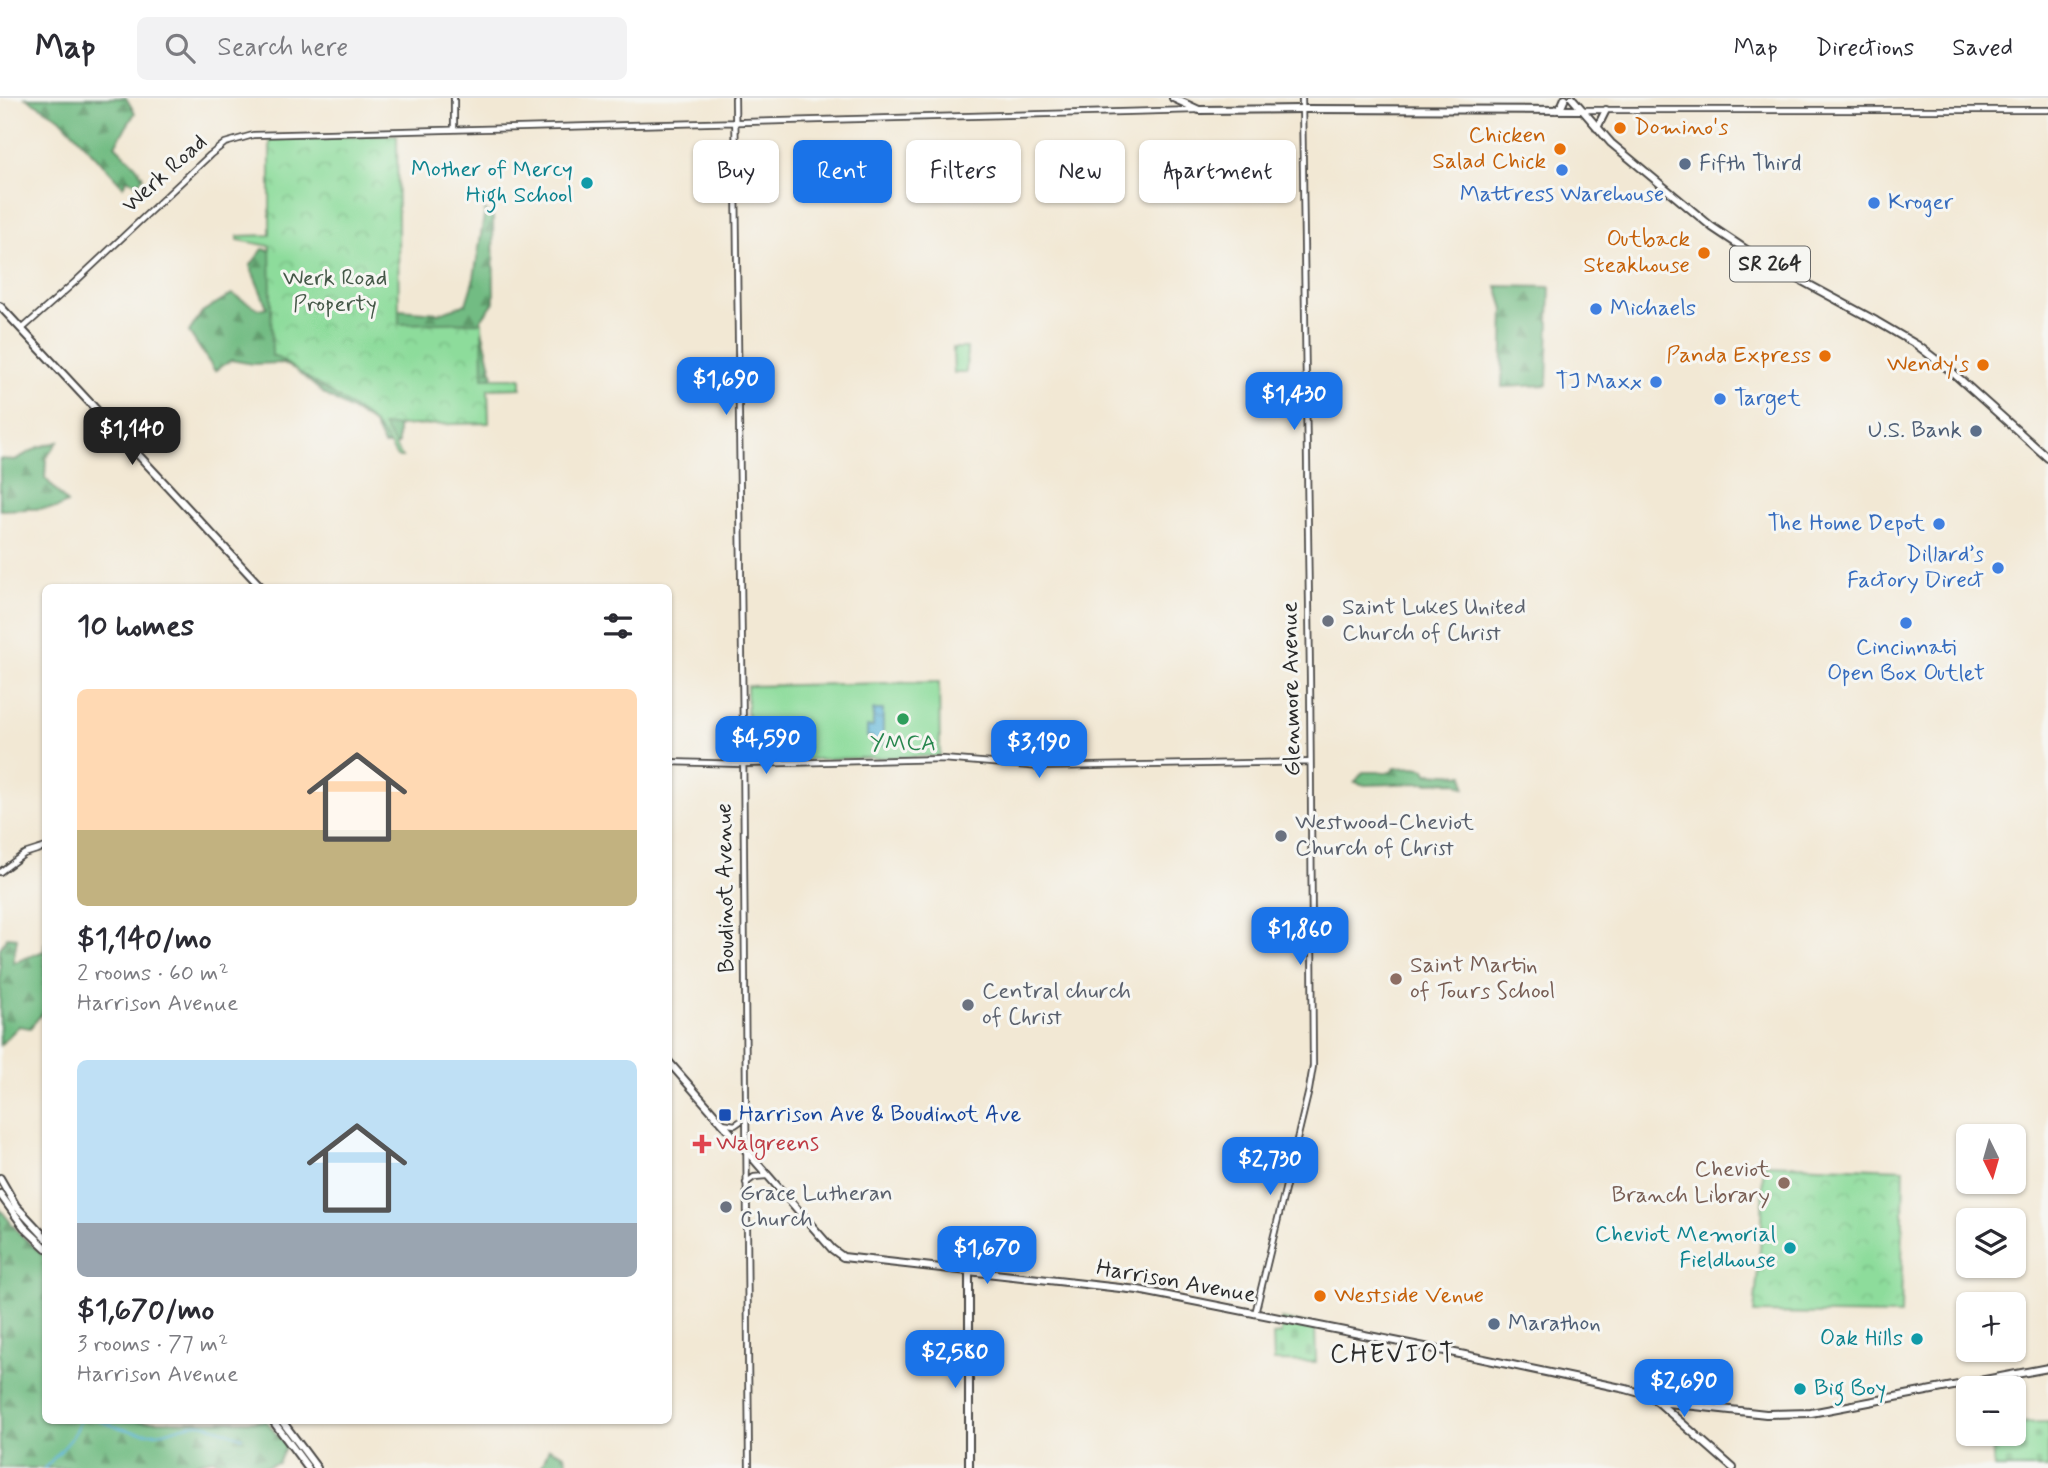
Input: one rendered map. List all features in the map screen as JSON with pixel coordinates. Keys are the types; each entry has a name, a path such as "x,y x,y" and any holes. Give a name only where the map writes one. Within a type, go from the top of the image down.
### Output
{"main road":[{"path":"1173,98 1199,110"},
{"path":"1556,110 1565,98"},
{"name":"SR 264","path":"1572,98 1597,128 1647,174 1732,241 1771,265 1877,321 1937,359 2048,458"},
{"name":"Werk Road","path":"1199,110 1582,110"},
{"path":"1597,128 1606,110"},
{"path":"0,306 258,584"},
{"name":"Harrison Avenue","path":"672,1066 839,1255 846,1258 1128,1289 1610,1385 1639,1392 1657,1402 1733,1468"},
{"path":"0,1178 16,1206 42,1234"},
{"path":"0,1194 24,1227 42,1244"},
{"path":"969,1270 969,1468"},
{"path":"1657,1402 1766,1414 1811,1413 2048,1368"},
{"path":"275,1424 309,1468"},
{"path":"284,1424 317,1468"}],"street":[{"path":"454,98 454,129"},
{"name":"Boudinot Avenue","path":"735,98 748,1468"},
{"name":"Glenmore Avenue","path":"1255,1314 1312,1076 1302,98"},
{"name":"Werk Road","path":"22,329 210,155 225,143 244,137 265,134 1199,110"},
{"name":"Werk Road","path":"1582,110 2048,110"},
{"path":"672,762 743,764 943,759 1040,767 1310,762"},
{"path":"0,872 24,854 42,848"},
{"path":"722,1123 735,1125 746,1118"},
{"path":"745,1183 760,1175 771,1178"}],"green space":[{"path":"26,98 126,98 135,113 115,145 143,177 138,184 127,179 123,186 60,118"},
{"name":"Werk Road Property","path":"397,135 399,324 482,322 483,378 521,378 521,388 488,389 489,423 383,426 402,457 397,457 385,437 368,418 272,356 270,246 238,240 238,236 270,235 270,139"},
{"path":"485,210 493,217 494,302 480,321 493,375 478,384 480,418 398,426 398,445 384,445 373,423 324,394 295,369 281,363 253,364 231,360 215,371 189,332 202,312 232,294 259,309 267,307 250,266 263,249 315,259 399,310 439,313 466,304 474,278"},
{"path":"1497,286 1550,287 1547,385 1502,387 1504,309"},
{"path":"953,348 967,348 966,373 954,373"},
{"path":"58,442 46,458 45,478 67,503 57,508 0,510 0,459 15,460 39,447"},
{"path":"939,682 940,756 748,761 747,686"},
{"path":"1395,768 1425,769 1427,773 1464,775 1465,788 1455,782 1365,785 1355,782 1363,772 1391,772"},
{"path":"7,937 17,938 13,963 42,952 42,1014 30,1028 19,1026 0,1045 0,949"},
{"path":"1763,1164 1904,1169 1901,1315 1754,1313 1762,1226"},
{"path":"0,1209 20,1234 42,1254 42,1424 268,1424 286,1446 278,1463 265,1467 229,1464 213,1459 199,1462 191,1468 0,1468"},
{"path":"1281,1319 1315,1326 1316,1362 1274,1361 1273,1335 1281,1334"},
{"path":"2048,1422 2048,1468 1994,1468 1992,1446 2026,1446 2026,1423"},
{"path":"549,1448 565,1455 568,1468 541,1468"}],"water":[{"path":"873,710 883,710 883,745 872,745 872,737 867,737 867,727 873,727"}],"waterway":[{"path":"45,1468 70,1440 79,1424"},
{"path":"108,1424 146,1433 200,1424"},
{"path":"200,1424 242,1437"}],"place":[{"name":"Domino's","path":"1620,128"},
{"name":"Chicken Salad Chick","path":"1560,149"},
{"name":"Fifth Third","path":"1685,164"},
{"name":"Mattress Warehouse","path":"1562,170"},
{"name":"Mother of Mercy High School","path":"587,183"},
{"name":"Kroger","path":"1874,203"},
{"name":"Outback Steakhouse","path":"1704,253"},
{"name":"Michaels","path":"1596,309"},
{"name":"Panda Express","path":"1825,356"},
{"name":"Wendy's","path":"1983,365"},
{"name":"TJ Maxx","path":"1656,382"},
{"name":"Target","path":"1720,399"},
{"name":"U.S. Bank","path":"1976,431"},
{"name":"The Home Depot","path":"1939,524"},
{"name":"Dillard’s Factory Direct","path":"1998,568"},
{"name":"Saint Lukes United Church of Christ","path":"1328,621"},
{"name":"Cincinnati Open Box Outlet","path":"1906,623"},
{"name":"YMCA","path":"903,719"},
{"name":"Westwood-Cheviot Church of Christ","path":"1281,836"},
{"name":"Saint Martin of Tours School","path":"1396,979"},
{"name":"Central church of Christ","path":"968,1005"},
{"name":"Harrison Ave & Boudinot Ave","path":"725,1115"},
{"name":"Walgreens","path":"702,1144"},
{"name":"Cheviot Branch Library","path":"1784,1183"},
{"name":"Grace Lutheran Church","path":"726,1207"},
{"name":"Cheviot Memorial Fieldhouse","path":"1790,1248"},
{"name":"Westside Venue","path":"1320,1296"},
{"name":"Marathon","path":"1494,1324"},
{"name":"Oak Hills","path":"1917,1339"},
{"name":"Big Boy","path":"1800,1389"}],"district":[{"name":"CHEVIOT","path":"1393,1355"}]}
